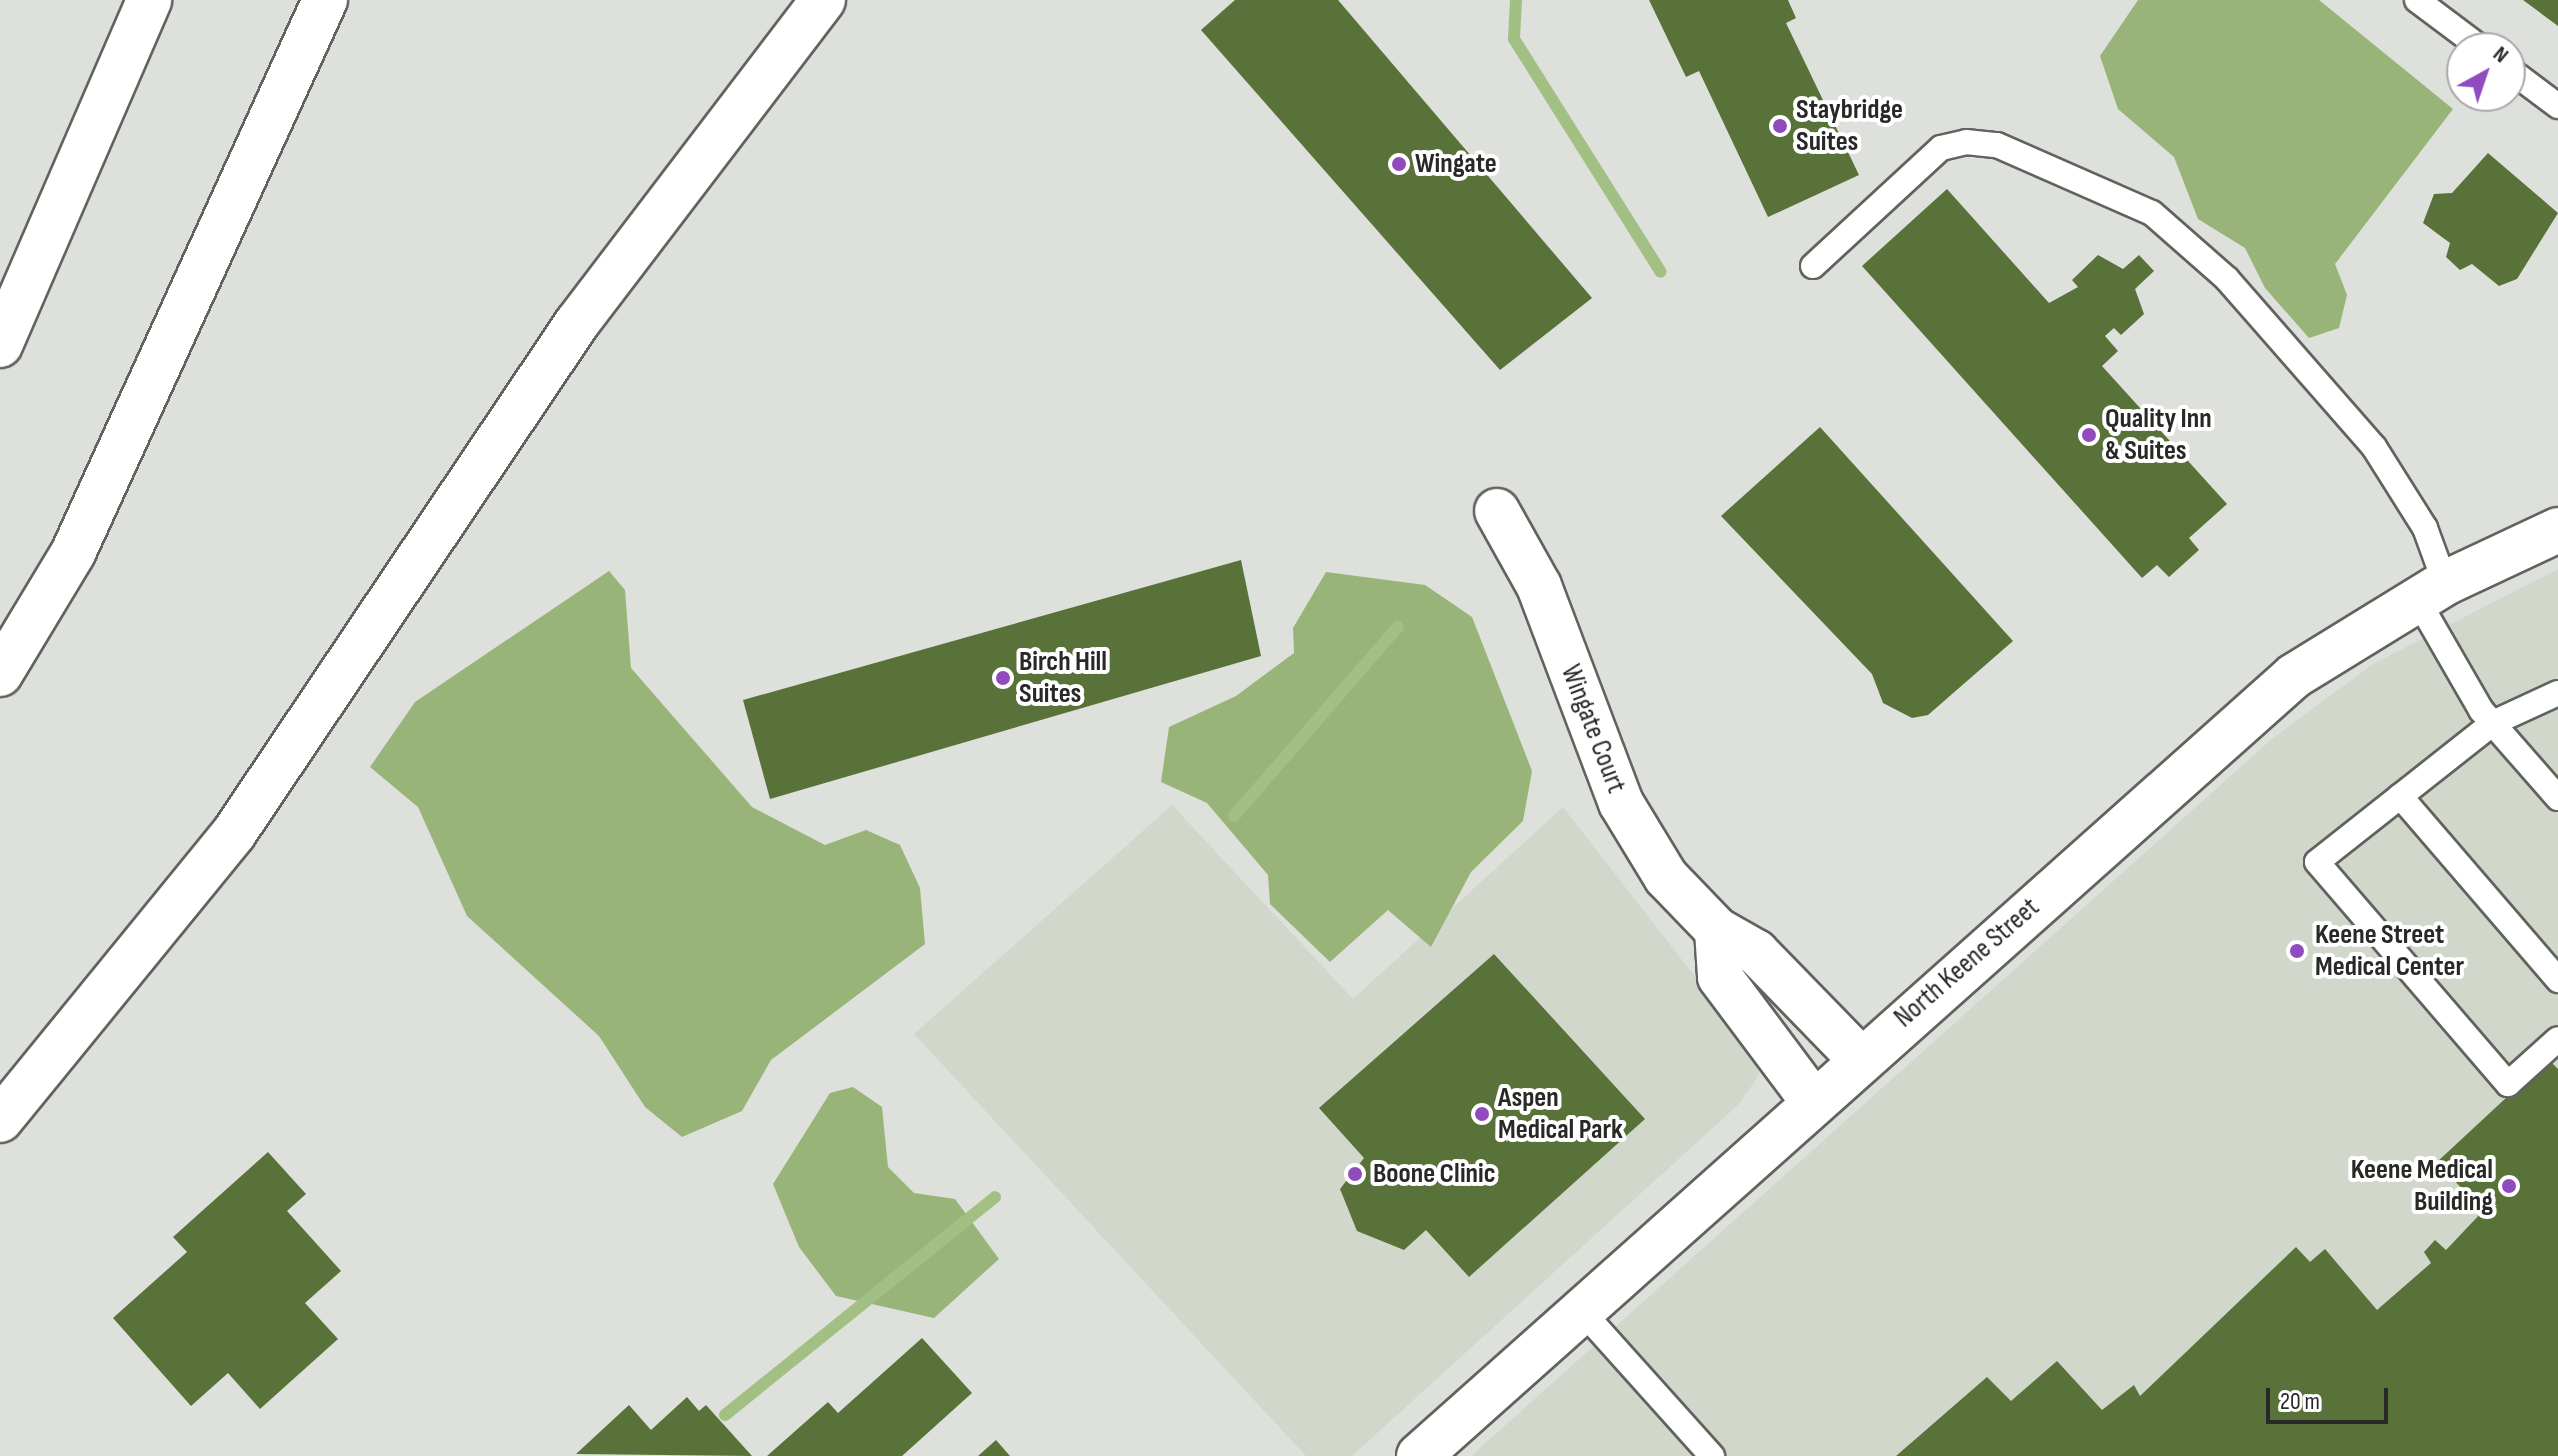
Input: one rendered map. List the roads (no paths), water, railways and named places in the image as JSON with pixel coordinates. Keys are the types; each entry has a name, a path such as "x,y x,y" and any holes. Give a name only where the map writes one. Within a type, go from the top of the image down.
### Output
{"main road":[{"path":"0,345 149,0"},
{"path":"0,1120 234,833 577,323 823,0"},
{"path":"0,674 73,553 320,14"},
{"name":"Wingate Court","path":"1497,511 1539,586 1621,803 1666,877 1717,930 1756,952 1859,1058"},
{"name":"North Keene Street","path":"1419,1456 1859,1058 2294,676 2431,591 2558,530"},
{"path":"1717,930 1720,977 1812,1100"}],"lane":[{"path":"2417,0 2460,32"},
{"path":"2526,82 2558,106"},
{"path":"1813,266 1941,148 1966,142 1997,145 2152,213 2227,279 2374,447 2425,528 2431,591 2493,723 2558,798"},
{"path":"2558,693 2493,723 2317,862 2508,1084 2558,1039"},
{"path":"2400,796 2558,980"},
{"path":"1580,1309 1712,1456"}],"waterway":[{"path":"1516,0 1514,39 1661,272"},
{"path":"1234,816 1398,627"},
{"path":"725,1415 995,1197"}],"place":[{"name":"Staybridge Suites","path":"1780,126"},
{"name":"Wingate","path":"1399,164"},
{"name":"Quality Inn & Suites","path":"2089,435"},
{"name":"Birch Hill Suites","path":"1003,678"},
{"name":"Keene Street Medical Center","path":"2297,951"},
{"name":"Aspen Medical Park","path":"1482,1114"},
{"name":"Boone Clinic","path":"1355,1174"},
{"name":"Keene Medical Building","path":"2509,1186"}]}
